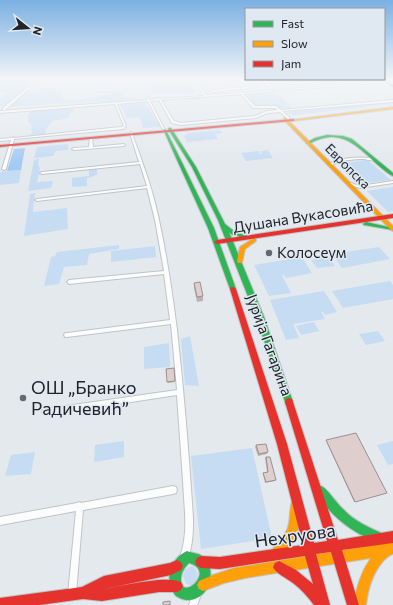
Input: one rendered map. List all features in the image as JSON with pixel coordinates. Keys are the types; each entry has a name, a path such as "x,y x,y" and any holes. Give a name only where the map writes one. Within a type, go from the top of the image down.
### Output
{"main road":[{"path":"0,146 12,142 168,132 272,121 282,123 290,116 304,117 382,108"},
{"path":"131,134 191,130 272,121 278,117 296,122 304,117"},
{"name":"Европска","path":"287,119 393,230"},
{"path":"178,140 180,133 191,130"},
{"name":"Јурија Гагарина","path":"168,132 178,140 194,167 222,222 240,265 272,350 316,483 353,605"},
{"name":"Јурија Гагарина","path":"168,132 218,244 236,294 294,487 314,562 323,605"},
{"path":"307,140 336,136 348,138 393,175"},
{"path":"366,222 373,216 370,206"},
{"name":"Душана Вукасовића","path":"218,244 366,222 393,216"},
{"name":"Душана Вукасовића","path":"384,219 393,220"},
{"path":"222,222 233,233 253,239"},
{"path":"366,222 393,230"},
{"path":"240,265 240,254 242,248 253,239"},
{"path":"316,483 344,521 357,529 382,538"},
{"path":"276,554 289,540 295,528 296,514 294,487"},
{"name":"Нехруова","path":"198,560 220,563 310,548 336,546 393,537"},
{"path":"360,605 364,577 370,566 390,549"},
{"name":"Нехруова","path":"203,585 215,579 279,567 339,559 390,549"},
{"path":"0,604 83,592 104,582 171,569 177,566 184,558 190,556 198,560 205,572 203,585 197,593 192,596 186,595 180,591 177,586 175,576 177,566"},
{"path":"279,567 302,580 323,605"},
{"path":"83,592 102,595 159,586 177,586"}],"street":[{"path":"0,112 49,108"},
{"path":"0,140 12,142 123,128 125,125 118,108"},
{"name":"Јурија Гагарина","path":"154,108 168,132"},
{"name":"Јурија Гагарина","path":"154,108 165,124 168,132"},
{"path":"165,108 173,122 179,124 256,117 264,113 287,119 350,108"},
{"path":"276,108 287,119"},
{"path":"131,134 142,163 157,219 173,322 180,392 189,542 184,558"},
{"path":"91,138 91,148"},
{"path":"4,169 12,142"},
{"path":"74,149 124,145"},
{"path":"323,158 335,160 364,156 366,153"},
{"path":"330,165 333,162 365,158 375,160"},
{"path":"42,173 142,163"},
{"path":"348,183 360,187 393,184"},
{"path":"359,194 360,190 363,189 393,184"},
{"path":"37,200 149,188"},
{"path":"69,282 166,272"},
{"path":"67,335 173,322"},
{"path":"45,412 180,392"},
{"path":"0,523 80,506 173,490"},
{"path":"72,594 80,506"},
{"path":"189,542 198,560"},
{"path":"192,605 197,593"},
{"path":"186,595 192,605"}],"shaded area":[{"path":"73,108 74,111 70,113 69,118 52,121 46,129 45,134 30,136 32,132 31,123 27,121 29,119 27,118 30,111"},
{"path":"122,108 149,108 160,127 143,128 140,117 127,118"},
{"path":"326,108 355,108 295,115 285,112"},
{"path":"219,130 223,133 215,134 218,139 187,142 184,136 189,133"},
{"path":"68,144 68,150 56,151 53,156 34,158 37,147"},
{"path":"25,148 21,170 7,171 14,149"},
{"path":"268,150 273,158 246,161 241,153 259,151 260,153 258,154 262,154 261,151"},
{"path":"39,159 38,165 40,168 37,182 53,181 51,188 28,191 34,160"},
{"path":"367,160 391,180 360,184 339,164"},
{"path":"89,169 97,169 97,175 87,178 87,186 72,187 72,178 89,176"},
{"path":"21,170 19,183 0,185 0,172"},
{"path":"393,187 393,211 388,212 367,191"},
{"path":"35,193 33,212 67,208 68,229 24,236 30,194"},
{"path":"119,245 119,249 89,254 87,265 64,267 59,284 44,286 51,257 55,256 57,252"},
{"path":"155,246 156,257 111,262 111,251"},
{"path":"379,247 390,259 342,268 332,254"},
{"path":"302,257 312,273 286,278 282,275 291,293 269,296 254,265"},
{"path":"329,257 335,266 317,268 311,260"},
{"path":"390,281 393,285 393,299 343,308 332,291"},
{"path":"324,291 337,312 325,315 321,312 325,319 293,324 299,338 286,340 270,300"},
{"path":"314,322 319,331 301,335 296,326"},
{"path":"378,331 385,341 366,345 359,334"},
{"path":"190,336 199,386 185,385 181,339"},
{"path":"169,343 170,367 144,369 144,347"},
{"path":"124,441 124,457 94,462 95,445"},
{"path":"393,441 393,464 388,465 377,445"},
{"path":"252,448 272,538 201,549 191,456"},
{"path":"35,452 31,474 5,476 11,455"},
{"path":"192,566 198,573 198,576 196,582 191,586 186,584 183,576 186,569"}],"building":[{"path":"200,282 203,296 197,297 194,283"},
{"path":"174,368 175,381 167,382 166,369"},
{"path":"356,433 387,493 355,502 326,440"},
{"path":"266,444 268,452 259,454 256,445"},
{"path":"266,457 270,457 276,480 266,482 263,473 268,472"},
{"path":"170,601 170,605 163,605 163,602"}],"traffic: fast":[{"path":"170,129 194,167 221,220 260,317 289,402"},
{"path":"164,130 211,228 233,289"},
{"path":"308,143 327,136 347,138 363,149 393,175"},
{"path":"366,224 391,229"},
{"path":"224,225 233,233 246,237"},
{"path":"321,491 333,507 346,520 361,530 380,538"},
{"path":"187,557 197,560 203,566 205,573 204,580 200,587 195,592 188,594 180,592 175,583 177,569 187,557"}],"traffic: slow":[{"path":"293,120 391,108"},
{"path":"285,119 393,229"},
{"path":"240,261 242,248 254,240"},
{"path":"276,554 292,532 296,505"},
{"path":"203,585 224,577 245,572 393,548"},
{"path":"360,605 367,574 386,550"}],"traffic: jam":[{"path":"0,146 293,120"},
{"path":"217,242 393,216"},
{"path":"233,289 282,444 324,605"},
{"path":"289,402 353,605"},
{"path":"201,562 220,563 393,537"},
{"path":"83,593 104,582 171,569 177,566"},
{"path":"279,567 292,574 303,583 321,605"},
{"path":"0,604 83,593 102,595 159,586 177,586"}],"place":[{"name":"Колосеум","path":"269,253"},
{"name":"ОШ „Бранко Радичевић”","path":"23,398"}]}
